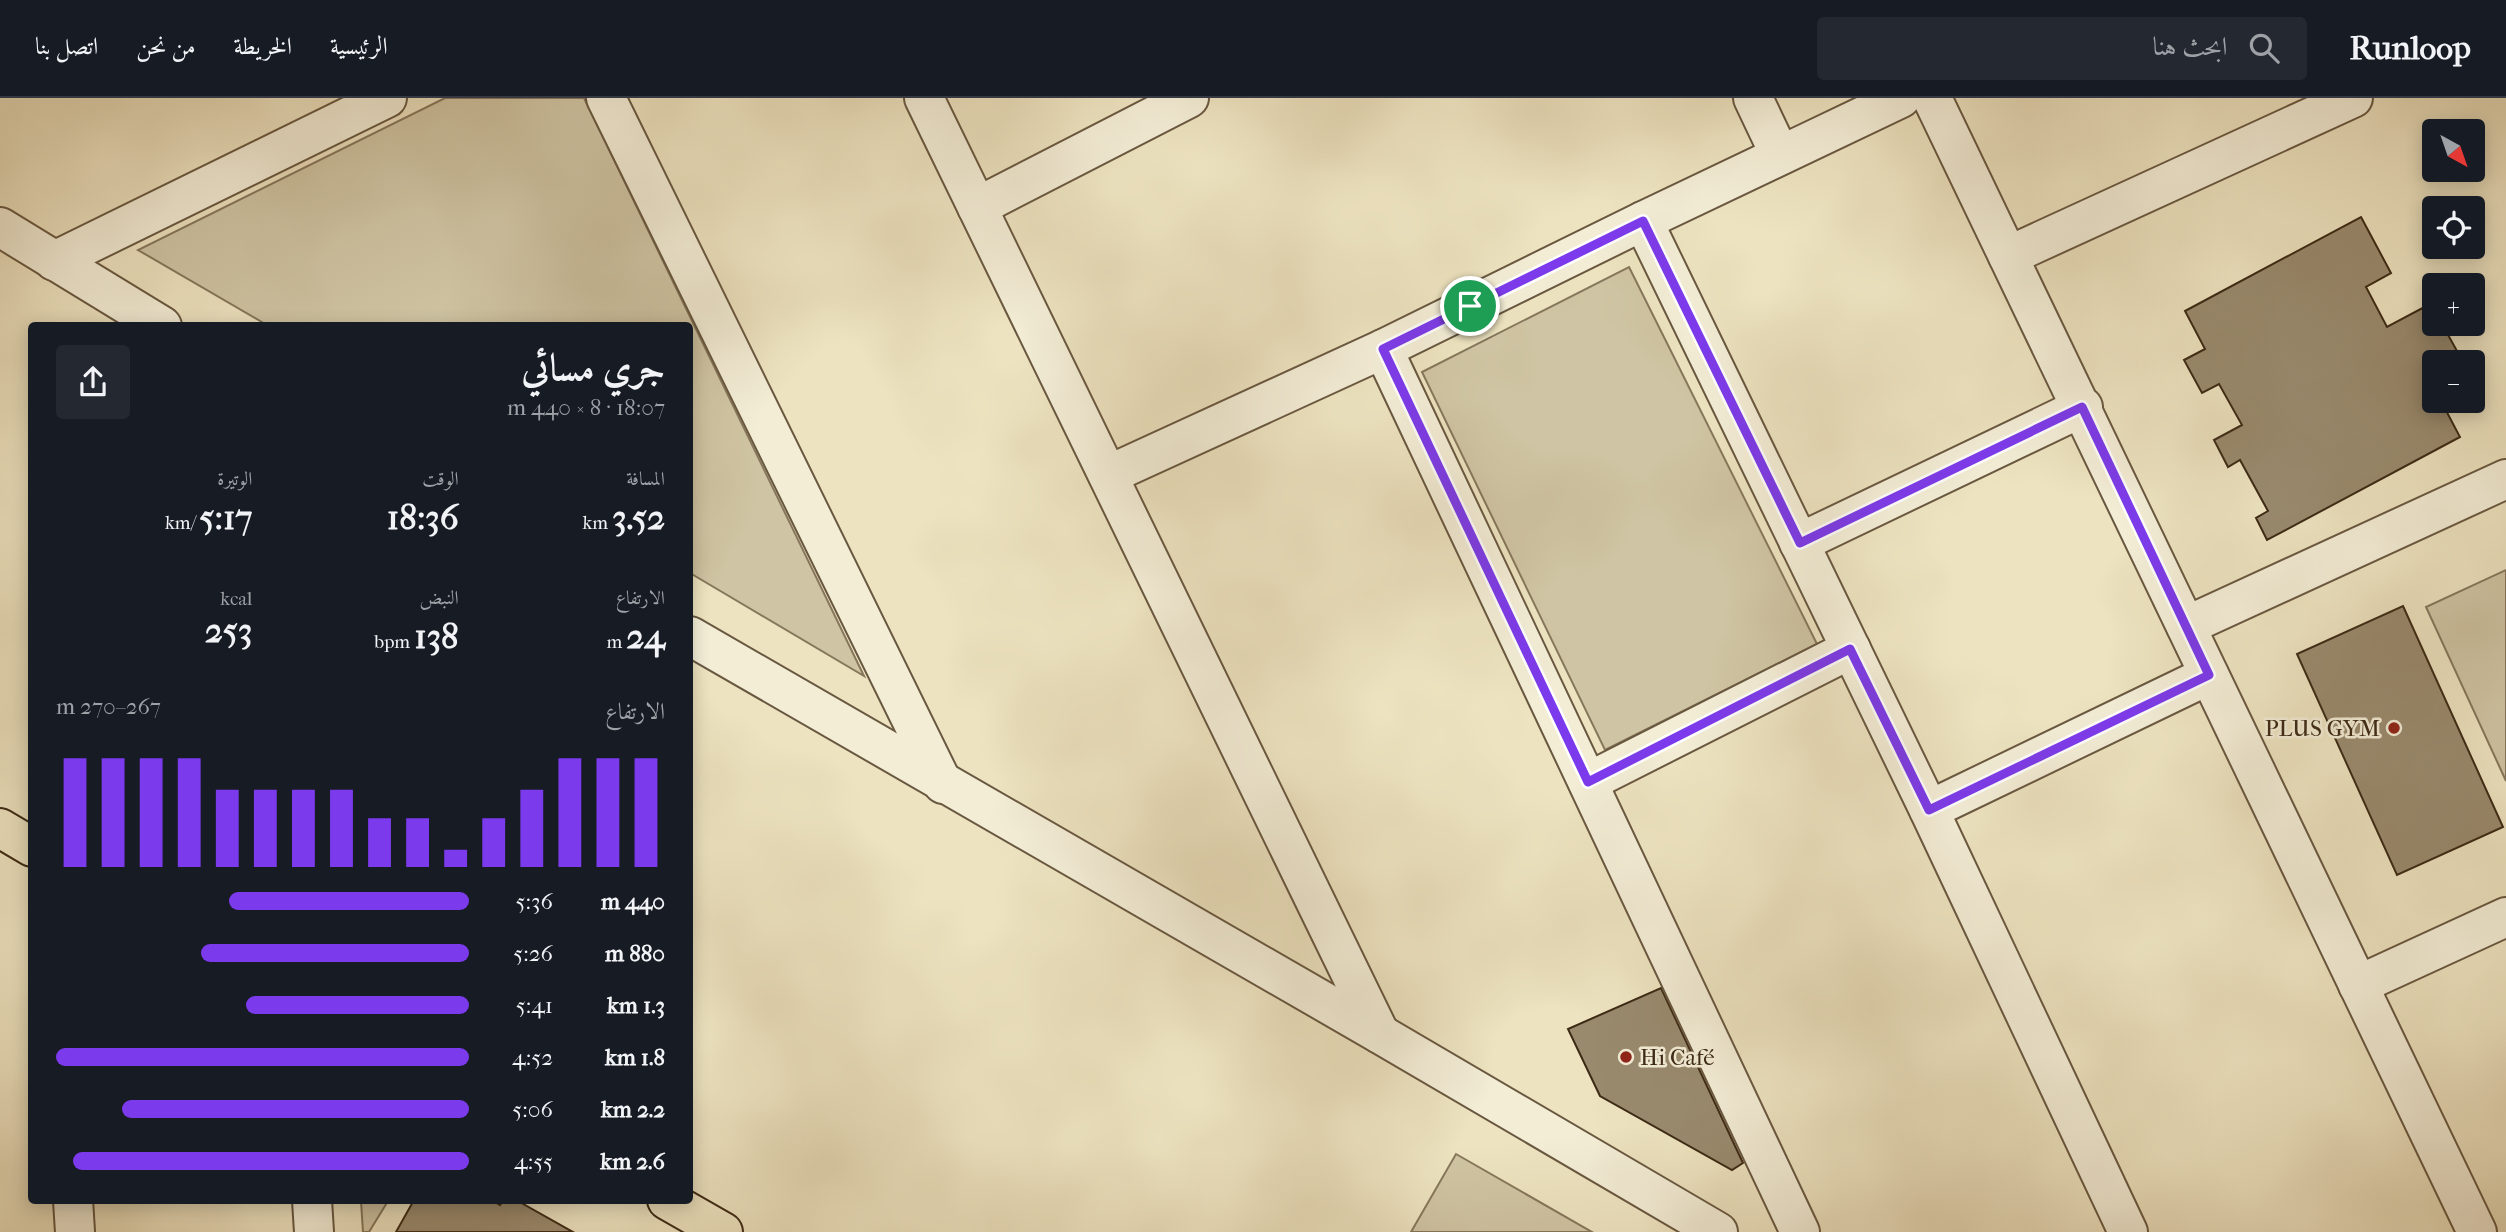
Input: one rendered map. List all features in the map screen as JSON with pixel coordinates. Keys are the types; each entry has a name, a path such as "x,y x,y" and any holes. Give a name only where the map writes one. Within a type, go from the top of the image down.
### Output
{"main road":[{"path":"0,828 28,845"},
{"path":"674,1204 723,1232"}],"street":[{"path":"54,261 387,98"},
{"path":"606,98 943,784"},
{"path":"924,98 1380,1034"},
{"path":"977,206 1189,98"},
{"path":"1753,98 1780,155"},
{"path":"1108,475 1383,349 1901,98"},
{"path":"1932,98 2477,1232"},
{"path":"2008,256 2353,98"},
{"path":"1643,221 1929,810 2128,1232"},
{"path":"0,227 155,322"},
{"path":"1383,349 1800,1232"},
{"path":"1800,543 2082,407"},
{"path":"2186,626 2506,479"},
{"path":"693,638 1718,1232"},
{"path":"1588,782 1850,649"},
{"path":"1929,810 2209,675"},
{"path":"2358,985 2506,917"},
{"path":"73,1204 75,1232"},
{"path":"312,1204 314,1232"}],"shaded area":[{"path":"445,98 584,98 693,322 262,322 138,250"},
{"path":"1629,267 1817,644 1605,750 1422,372"},
{"path":"693,323 864,676 693,575"},
{"path":"2506,570 2506,781 2426,607"},
{"path":"1456,1154 1592,1232 1411,1232"},
{"path":"361,1204 386,1204 369,1232 363,1232"}],"building":[{"path":"2361,217 2391,273 2366,287 2387,327 2422,308 2422,336 2449,336 2456,350 2422,350 2422,413 2447,413 2460,437 2267,540 2256,518 2268,511 2240,460 2228,467 2214,440 2242,425 2219,384 2202,393 2184,360 2205,349 2185,311"},
{"name":"PLUS GYM","path":"2403,606 2503,827 2397,875 2297,654"},
{"path":"1661,988 1743,1163 1732,1170 1600,1096 1568,1029"},
{"path":"412,1204 523,1204 573,1232 396,1232"}],"place":[{"name":"PLUS GYM","path":"2394,728"},
{"name":"Hi Café","path":"1626,1057"}],"route":[{"path":"1643,221 1800,543 2082,407 2209,675 1929,810 1850,649 1588,782 1383,349 1470,306 1643,221"}]}
